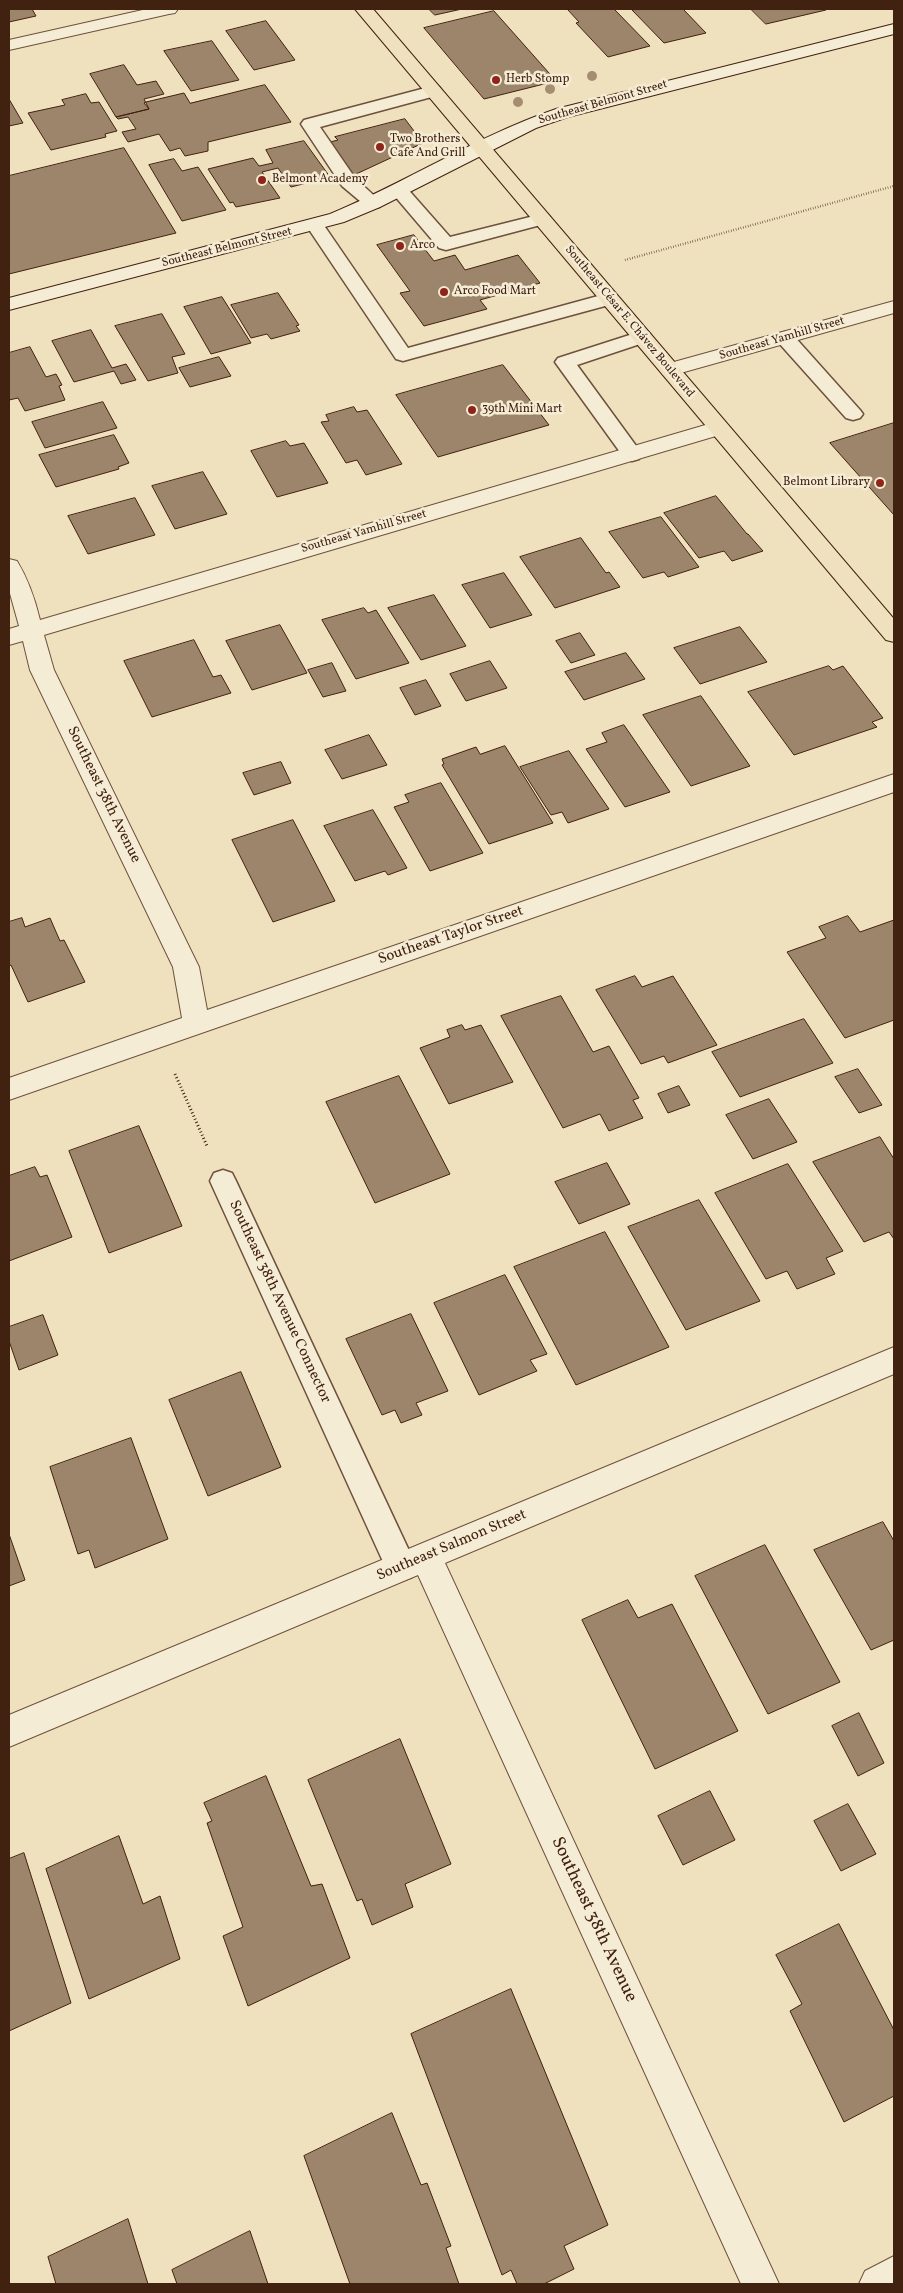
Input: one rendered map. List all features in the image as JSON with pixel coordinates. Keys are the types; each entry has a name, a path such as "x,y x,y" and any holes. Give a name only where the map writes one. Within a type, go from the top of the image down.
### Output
{"main road":[{"name":"Southeast César E. Chávez Boulevard","path":"364,9 894,634"}],"street":[{"path":"9,45 168,9"},
{"name":"Southeast Belmont Street","path":"9,304 315,225 374,203 530,124 597,103 894,29"},
{"name":"Southeast Yamhill Street","path":"670,370 894,308"},
{"name":"Southeast Yamhill Street","path":"9,637 719,428"},
{"name":"Southeast 38th Avenue","path":"9,566 23,596 42,670 186,967 196,1024"},
{"name":"Southeast Taylor Street","path":"9,1089 894,783"},
{"name":"Southeast Salmon Street","path":"9,1731 894,1360"},
{"name":"Southeast 38th Avenue","path":"414,1562 760,2284"},
{"path":"878,2284 894,2276"}],"lane":[{"path":"374,203 348,182 310,124 433,91"},
{"path":"399,190 446,244 542,219"},
{"path":"315,225 403,355 609,299"},
{"path":"632,454 565,362 642,338"},
{"path":"785,338 853,414"},
{"name":"Southeast 38th Avenue Connector","path":"223,1181 414,1562"}],"path":[{"path":"586,271 894,186"},
{"name":"Southeast 38th Avenue Connector","path":"158,1037 223,1181"}],"building":[{"path":"9,9 32,9 36,16 9,22"},
{"path":"429,9 462,9 435,15"},
{"path":"614,9 650,46 608,57 576,23 579,22 568,10"},
{"path":"683,9 706,33 664,43 632,10"},
{"path":"751,9 825,9 826,10 766,24"},
{"path":"494,11 556,81 484,99 424,28"},
{"path":"266,21 295,60 254,70 226,31"},
{"path":"212,41 239,80 191,91 164,51"},
{"path":"124,65 137,85 156,81 164,94 144,99 149,109 116,117 90,74"},
{"path":"265,85 291,122 208,142 208,151 185,156 180,148 170,151 159,134 128,142 122,132 136,129 128,117 118,119 116,117 149,109 144,103 146,102 184,93 190,103"},
{"path":"86,94 91,103 99,102 117,131 105,134 106,137 51,150 28,113 65,105 62,100"},
{"path":"9,99 23,123 9,126"},
{"path":"405,119 423,143 354,175 330,142 338,140 335,137"},
{"path":"304,141 330,177 291,187 278,168 262,172 280,198 236,207 233,202 230,203 208,169 253,158 259,166 273,163 266,150"},
{"path":"124,148 176,233 9,274 9,176"},
{"path":"174,159 182,171 198,167 226,210 182,221 149,165"},
{"path":"414,235 434,261 455,255 465,270 518,255 540,283 480,300 487,309 424,326 400,293 410,291 377,245"},
{"path":"278,293 299,325 296,326 300,331 271,339 267,334 251,338 231,305"},
{"path":"222,297 251,343 211,354 184,307"},
{"path":"162,314 185,354 172,357 178,373 148,381 115,326"},
{"path":"91,330 112,368 126,364 136,380 121,384 114,371 74,382 52,341"},
{"path":"30,347 46,377 56,374 62,385 59,386 65,400 25,411 18,398 9,400 9,353"},
{"path":"219,357 231,376 190,387 179,368"},
{"name":"39th Mini Mart","path":"503,365 549,425 438,457 396,395"},
{"path":"103,402 117,428 45,448 32,422"},
{"path":"354,407 357,412 367,410 402,464 366,475 357,460 346,463 321,422 329,421 326,415"},
{"name":"Belmont Library","path":"894,423 894,515 830,443"},
{"path":"114,435 129,463 118,467 119,469 56,487 39,455"},
{"path":"286,441 290,446 304,443 328,483 277,497 251,451"},
{"path":"203,472 227,514 175,529 152,486"},
{"path":"716,496 763,551 732,561 724,551 699,558 664,513"},
{"path":"135,498 155,535 88,554 68,516"},
{"path":"661,517 699,567 668,577 664,572 643,578 609,532"},
{"path":"581,538 606,573 609,572 620,587 555,608 520,557"},
{"path":"504,573 532,615 490,628 462,585"},
{"path":"434,595 466,646 421,660 388,608"},
{"path":"364,608 368,613 376,610 409,663 356,679 322,620"},
{"path":"280,625 307,673 252,690 226,641"},
{"path":"740,627 767,662 700,684 674,648"},
{"path":"580,633 595,655 571,663 556,641"},
{"path":"194,640 213,677 221,675 231,693 152,717 124,661"},
{"path":"626,653 645,679 584,700 565,672"},
{"path":"490,661 507,688 466,701 450,674"},
{"path":"332,663 346,691 323,697 308,670"},
{"path":"829,666 833,670 843,666 883,718 872,722 877,727 794,755 748,692"},
{"path":"426,680 441,706 415,715 400,688"},
{"path":"701,696 750,766 691,786 643,715"},
{"path":"624,725 670,792 625,807 586,749 607,742 602,733"},
{"path":"369,735 387,765 342,779 325,750"},
{"path":"505,746 553,823 489,844 442,765 444,764 442,759 476,747 480,754"},
{"path":"569,751 609,809 568,823 562,812 551,815 520,767"},
{"path":"281,762 291,783 254,795 243,773"},
{"path":"441,783 483,853 430,871 394,807 409,802 405,795"},
{"path":"373,810 407,868 388,875 385,871 355,881 324,826"},
{"path":"293,820 335,901 273,922 232,840"},
{"path":"848,916 860,932 894,920 894,1020 845,1038 787,952 826,938 819,927"},
{"path":"22,918 25,927 50,918 60,941 64,940 85,982 28,1002 11,965 9,966 9,922"},
{"path":"635,976 642,987 673,976 717,1045 668,1063 664,1056 641,1064 596,990"},
{"path":"561,996 593,1052 609,1046 639,1098 633,1100 643,1118 609,1131 600,1114 563,1128 501,1016"},
{"path":"804,1019 833,1063 740,1097 712,1052"},
{"path":"462,1025 465,1030 481,1025 513,1082 449,1104 420,1048 450,1037 447,1030"},
{"path":"858,1069 882,1105 859,1113 835,1077"},
{"path":"399,1076 450,1174 375,1203 326,1102"},
{"path":"679,1086 690,1105 668,1113 658,1094"},
{"path":"769,1099 797,1142 753,1159 726,1115"},
{"path":"139,1126 182,1226 109,1253 69,1151"},
{"path":"880,1137 894,1159 894,1239 889,1232 864,1242 813,1162"},
{"path":"607,1163 630,1204 579,1224 555,1182"},
{"path":"788,1164 843,1251 826,1258 835,1274 797,1289 787,1271 766,1279 715,1193"},
{"path":"35,1167 40,1177 47,1175 72,1237 9,1261 9,1176"},
{"path":"699,1200 760,1301 686,1330 628,1227"},
{"path":"605,1232 669,1347 576,1385 514,1267"},
{"path":"505,1275 547,1354 530,1360 537,1371 479,1395 434,1303"},
{"path":"411,1314 448,1391 416,1403 422,1415 401,1423 395,1410 382,1415 346,1339"},
{"path":"43,1315 58,1355 19,1370 9,1341 9,1327"},
{"path":"241,1372 281,1467 208,1496 169,1400"},
{"path":"131,1438 168,1539 95,1568 89,1550 78,1554 50,1467"},
{"path":"883,1522 894,1541 894,1640 871,1650 814,1550"},
{"path":"9,1534 25,1580 9,1586"},
{"path":"765,1545 840,1682 768,1714 695,1576"},
{"path":"628,1600 638,1618 672,1604 738,1731 655,1769 582,1620"},
{"path":"859,1713 884,1763 858,1776 832,1726"},
{"path":"400,1739 451,1864 405,1884 413,1907 372,1925 362,1899 357,1901 308,1780"},
{"path":"266,1776 311,1886 322,1884 350,1958 248,2006 223,1936 243,1927 207,1823 212,1821 204,1803"},
{"path":"710,1791 735,1840 683,1865 658,1816"},
{"path":"848,1804 876,1854 841,1871 814,1821"},
{"path":"119,1836 143,1904 160,1896 180,1959 89,1999 46,1869"},
{"path":"24,1853 71,2003 9,2031 9,1859"},
{"path":"839,1924 894,2030 894,2096 844,2122 790,2011 802,2004 776,1955"},
{"path":"511,1989 608,2225 564,2246 574,2269 544,2284 517,2284 511,2270 502,2275 411,2034"},
{"path":"392,2113 421,2185 427,2183 451,2246 446,2248 459,2284 350,2284 304,2156"},
{"path":"128,2219 148,2284 56,2284 48,2257"},
{"path":"250,2231 268,2284 177,2284 172,2270"}],"place":[{"name":"Herb Stomp","path":"496,80"},
{"name":"Two Brothers Cafe And Grill","path":"380,147"},
{"name":"Belmont Academy","path":"262,180"},
{"name":"Arco","path":"400,246"},
{"name":"Arco Food Mart","path":"444,292"},
{"name":"39th Mini Mart","path":"472,410"},
{"name":"Belmont Library","path":"880,483"}]}
